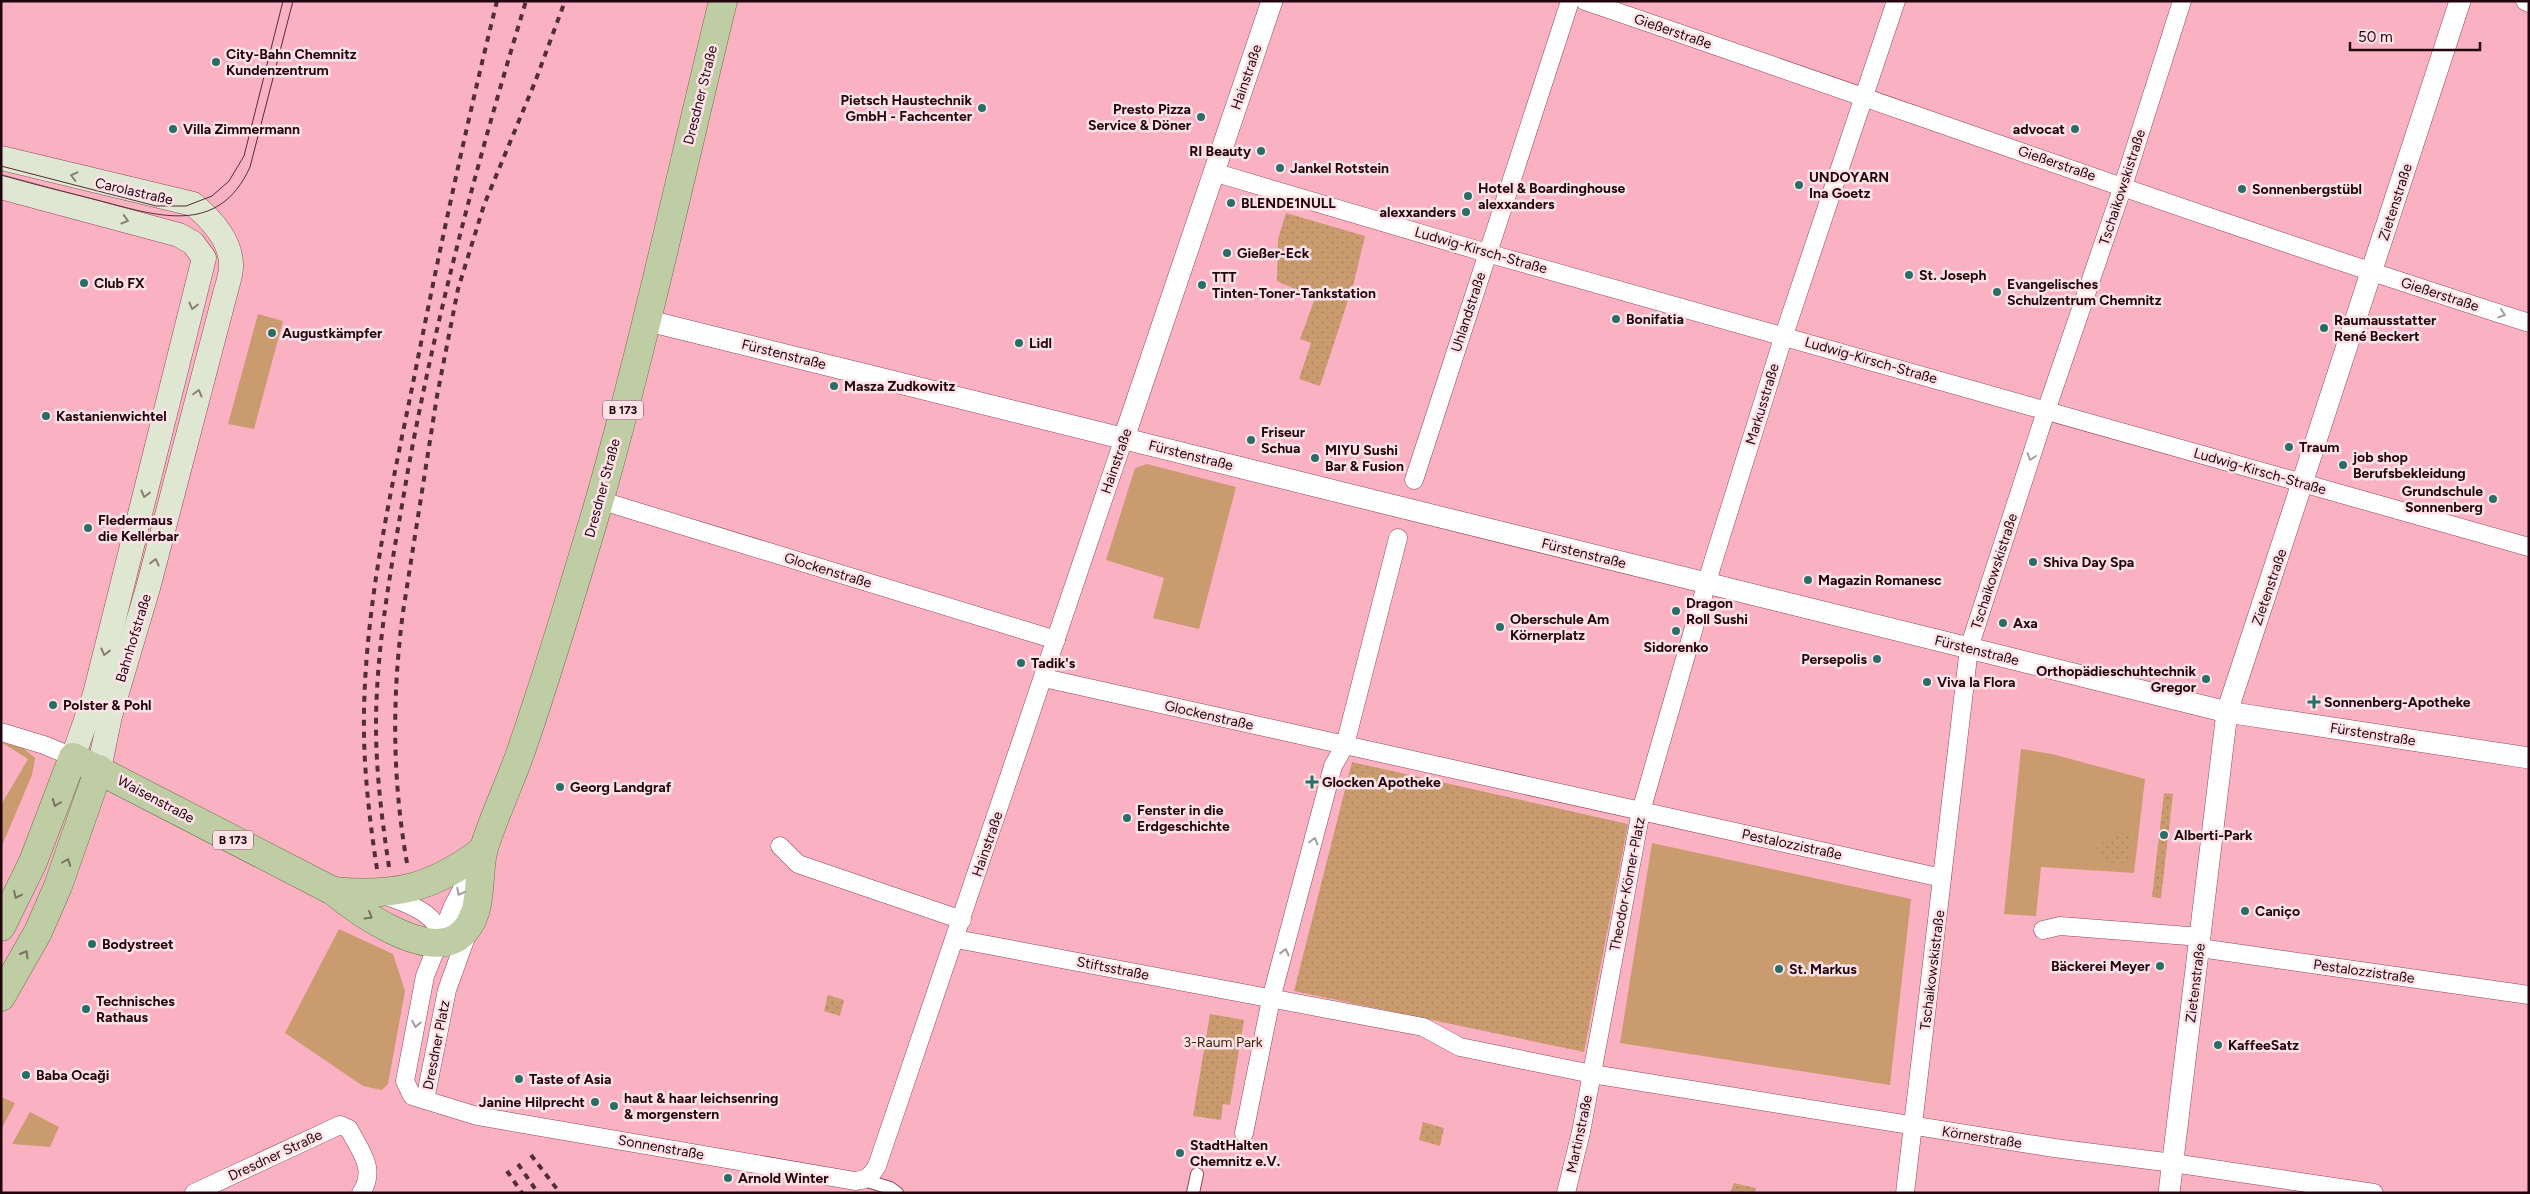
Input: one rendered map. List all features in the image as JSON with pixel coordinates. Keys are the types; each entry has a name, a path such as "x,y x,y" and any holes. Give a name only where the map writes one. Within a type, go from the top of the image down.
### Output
{"main road":[{"name":"Dresdner Straße","path":"441,939 459,936 474,916 483,850 549,669 599,500 723,1"},
{"name":"Carolastraße","path":"1,158 193,204 204,213 228,245 232,267"},
{"name":"Carolastraße","path":"1,187 179,235 193,243 204,258"},
{"name":"Bahnhofstraße","path":"1,927 33,862 95,694 204,258"},
{"name":"Bahnhofstraße","path":"1,997 38,932 58,886 99,769 110,716 148,588 232,267"},
{"name":"Waisenstraße","path":"73,757 333,891 357,909 392,930 423,941 441,939"},
{"name":"B 173","path":"378,893 406,889 438,880 483,850"},
{"name":"Waisenstraße","path":"333,891 378,893"}],"street":[{"name":"Hainstraße","path":"864,1180 871,1175 877,1166 956,939 1272,1"},
{"name":"Uhlandstraße","path":"1414,480 1570,1"},
{"name":"Gießerstraße","path":"1585,1 1864,95 2372,273 2529,323"},
{"name":"Markusstraße","path":"1642,811 1706,583 1784,335 1896,1"},
{"name":"Tschaikowskistraße","path":"1905,1193 1969,648 2046,411 2123,186 2182,1"},
{"name":"Zietenstraße","path":"2169,1193 2227,712 2304,482 2460,1"},
{"path":"2524,1 2529,3"},
{"name":"Ludwig-Kirsch-Straße","path":"1213,172 1487,253 1784,335 2529,547"},
{"name":"Fürstenstraße","path":"645,320 2227,712 2529,758"},
{"name":"Glockenstraße","path":"599,500 1056,640"},
{"path":"1244,1134 1271,999 1333,766 1344,745 1398,538"},
{"name":"Glockenstraße","path":"1044,678 1344,745"},
{"name":"Waisenstraße","path":"1,732 73,757"},
{"name":"Theodor-Körner-Platz","path":"1344,745 1642,811 1592,1074"},
{"name":"Pestalozzistraße","path":"1642,811 1942,878"},
{"path":"780,846 798,864 962,920"},
{"name":"Dresdner Straße","path":"425,976 458,896 483,850"},
{"name":"Waisenstraße","path":"378,893 420,909 430,916 441,939"},
{"name":"Dresdner Platz","path":"425,976 405,1081 412,1096 425,1100 450,981 474,916"},
{"name":"Pestalozzistraße","path":"2043,930 2060,926 2200,942 2529,995"},
{"path":"441,939 450,981"},
{"name":"Stiftsstraße","path":"956,939 1271,999"},
{"path":"1271,999 1423,1027 1460,1048 1592,1074"},
{"name":"Körnerstraße","path":"1592,1074 2054,1148 2173,1163 2374,1193"},
{"name":"Martinstraße","path":"1566,1193 1592,1074"},
{"name":"Sonnenstraße","path":"425,1100 477,1116 855,1181 864,1180 890,1188 896,1193"},
{"name":"Dresdner Straße","path":"194,1193 340,1125 349,1128 369,1173 367,1184 361,1193"},
{"path":"1193,1193 1197,1174"}],"green space":[{"path":"1286,213 1365,236 1354,282 1320,386 1299,379 1311,343 1300,339 1315,298 1277,281 1278,239"},
{"path":"258,314 283,321 254,429 228,424"},
{"path":"1147,464 1236,487 1199,629 1153,618 1164,578 1106,560 1135,468"},
{"path":"1,742 23,748 35,758 32,775 1,848 1,805 28,759"},
{"path":"2021,749 2052,754 2145,779 2134,873 2041,867 2036,916 2004,914"},
{"path":"1352,762 1628,824 1584,1052 1294,991"},
{"path":"2164,793 2173,794 2161,898 2152,897"},
{"path":"2129,832 2132,843 2127,862 2118,864 2109,862 2101,859 2094,853 2109,838"},
{"path":"1652,843 1911,899 1890,1085 1620,1043"},
{"path":"339,929 393,954 405,991 388,1084 382,1090 363,1086 285,1033"},
{"path":"828,995 844,1000 840,1016 824,1011"},
{"name":"3-Raum Park","path":"1210,1014 1244,1020 1230,1105 1223,1104 1221,1120 1193,1116"},
{"path":"1,1097 15,1103 1,1130"},
{"path":"30,1112 59,1127 50,1147 12,1144"},
{"path":"1423,1122 1444,1128 1440,1146 1419,1140"},
{"path":"1734,1183 1756,1188 1755,1193 1730,1193"}],"tram line":[{"path":"1,166 156,206 186,206 212,196 229,181 244,156 283,1"},
{"path":"1,175 119,206 162,215 183,216 203,213 221,204 237,189 250,167 293,1"}],"railway":[{"path":"377,869 371,830 364,751 366,669 375,585 389,502 433,284 497,1"},
{"path":"389,867 380,796 376,726 382,629 392,565 419,411 432,351 460,234 526,1"},
{"path":"407,863 396,768 395,706 399,643 437,396 458,289 484,205 535,82 565,1"},
{"path":"531,1155 560,1193"},
{"path":"518,1164 538,1193"},
{"path":"507,1171 522,1193"}],"place":[{"name":"City-Bahn Chemnitz Kundenzentrum","path":"216,62"},
{"name":"Pietsch Haustechnik GmbH - Fachcenter","path":"982,108"},
{"name":"Presto Pizza Service & Döner","path":"1201,117"},
{"name":"Villa Zimmermann","path":"173,129"},
{"name":"advocat","path":"2075,129"},
{"name":"RI Beauty","path":"1261,151"},
{"name":"Jankel Rotstein","path":"1280,168"},
{"name":"UNDOYARN Ina Goetz","path":"1799,185"},
{"name":"Sonnenbergstübl","path":"2242,189"},
{"name":"Hotel & Boardinghouse alexxanders","path":"1468,196"},
{"name":"BLENDE1NULL","path":"1231,203"},
{"name":"alexxanders","path":"1466,212"},
{"name":"Gießer-Eck","path":"1227,253"},
{"name":"St. Joseph","path":"1909,275"},
{"name":"Club FX","path":"84,283"},
{"name":"TTT Tinten-Toner-Tankstation","path":"1202,285"},
{"name":"Evangelisches Schulzentrum Chemnitz","path":"1997,292"},
{"name":"Bonifatia","path":"1616,319"},
{"name":"Raumausstatter René Beckert","path":"2324,328"},
{"name":"Augustkämpfer","path":"272,333"},
{"name":"Lidl","path":"1019,343"},
{"name":"Masza Zudkowitz","path":"834,386"},
{"name":"Kastanienwichtel","path":"46,416"},
{"name":"Friseur Schua","path":"1251,440"},
{"name":"Traum","path":"2289,447"},
{"name":"MIYU Sushi Bar & Fusion","path":"1315,458"},
{"name":"job shop Berufsbekleidung","path":"2343,465"},
{"name":"Grundschule Sonnenberg","path":"2493,499"},
{"name":"Fledermaus die Kellerbar","path":"88,528"},
{"name":"Shiva Day Spa","path":"2033,562"},
{"name":"Magazin Romanesc","path":"1808,580"},
{"name":"Dragon Roll Sushi","path":"1676,611"},
{"name":"Axa","path":"2003,623"},
{"name":"Oberschule Am Körnerplatz","path":"1500,627"},
{"name":"Sidorenko","path":"1676,631"},
{"name":"Persepolis","path":"1877,659"},
{"name":"Tadik's","path":"1021,663"},
{"name":"Orthopädieschuhtechnik Gregor","path":"2206,679"},
{"name":"Viva la Flora","path":"1927,682"},
{"name":"Sonnenberg-Apotheke","path":"2314,702"},
{"name":"Polster & Pohl","path":"53,705"},
{"name":"Glocken Apotheke","path":"1312,782"},
{"name":"Georg Landgraf","path":"560,787"},
{"name":"Fenster in die Erdgeschichte","path":"1127,818"},
{"name":"Alberti-Park","path":"2164,835"},
{"name":"Caniço","path":"2245,911"},
{"name":"Bodystreet","path":"92,944"},
{"name":"Bäckerei Meyer","path":"2160,966"},
{"name":"St. Markus","path":"1779,969"},
{"name":"Technisches Rathaus","path":"86,1009"},
{"name":"KaffeeSatz","path":"2218,1045"},
{"name":"Baba Ocaği","path":"26,1075"},
{"name":"Taste of Asia","path":"519,1079"},
{"name":"Janine Hilprecht","path":"595,1102"},
{"name":"haut & haar leichsenring & morgenstern","path":"614,1106"},
{"name":"StadtHalten Chemnitz e.V.","path":"1180,1153"},
{"name":"Arnold Winter","path":"728,1178"}]}
